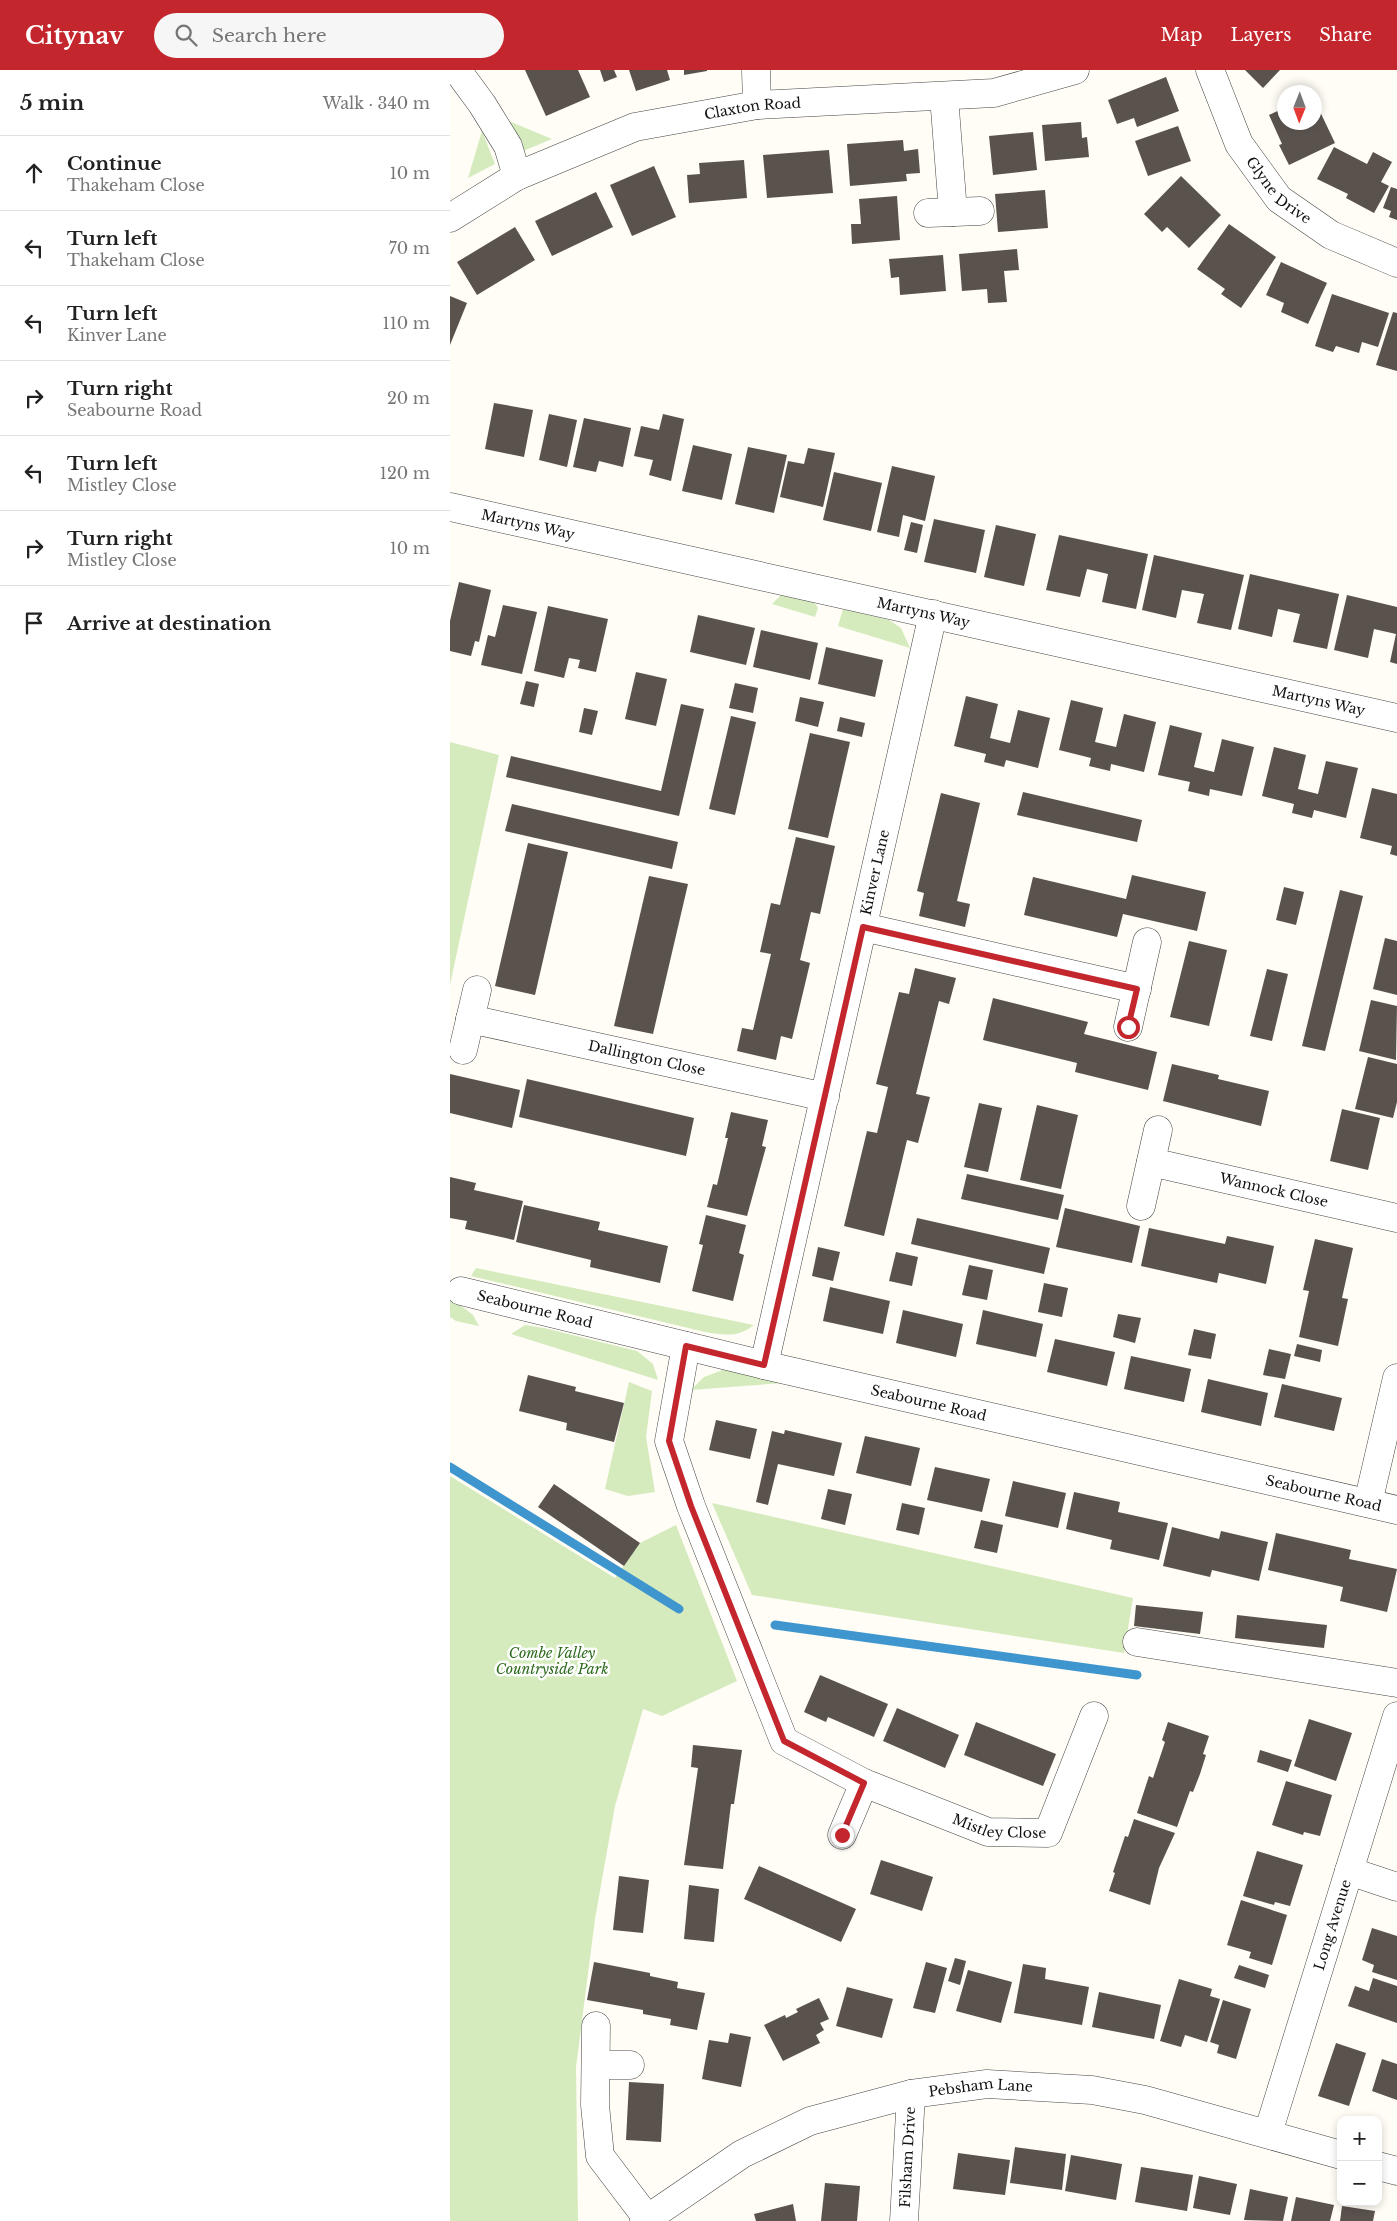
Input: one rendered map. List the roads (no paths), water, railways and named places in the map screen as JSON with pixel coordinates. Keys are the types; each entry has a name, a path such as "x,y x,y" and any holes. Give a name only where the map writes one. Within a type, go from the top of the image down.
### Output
{"street":[{"path":"457,70 482,104 508,146 517,176"},
{"path":"756,70 757,105"},
{"name":"Claxton Road","path":"450,218 517,176 635,127 757,105 994,93 1075,70"},
{"name":"Glyne Drive","path":"1210,70 1239,144 1279,199 1331,235 1397,263"},
{"path":"944,96 940,212 980,211"},
{"name":"Martyns Way","path":"450,506 1397,718"},
{"name":"Kinver Lane","path":"764,1365 933,614"},
{"path":"863,927 1137,989"},
{"path":"1128,1027 1147,942"},
{"path":"463,1050 478,990"},
{"name":"Dallington Close","path":"470,1019 825,1097"},
{"path":"1141,1206 1158,1130"},
{"name":"Wannock Close","path":"1151,1162 1397,1218"},
{"name":"Seabourne Road","path":"461,1291 764,1365 1397,1510"},
{"name":"Mistley Close","path":"686,1346 669,1441 691,1506 784,1741 864,1783 988,1832 1048,1833 1094,1716"},
{"path":"1368,1503 1397,1378"},
{"path":"1137,1642 1397,1684"},
{"name":"Long Avenue","path":"1268,2133 1397,1716"},
{"path":"842,1835 864,1783"},
{"path":"1349,1871 1397,1887"},
{"path":"596,2026 595,2105 600,2156 645,2220"},
{"path":"596,2065 630,2066"},
{"name":"Pebsham Lane","path":"645,2220 742,2154 810,2122 911,2094 987,2084 1092,2090 1145,2100 1337,2153"},
{"name":"Filsham Drive","path":"904,2221 911,2094"},
{"path":"1382,2167 1397,2171"}],"waterway":[{"path":"450,1467 679,1609"},
{"path":"775,1625 1137,1675"}],"park label":[{"name":"Combe Valley Countryside Park","path":"552,1662"}]}
